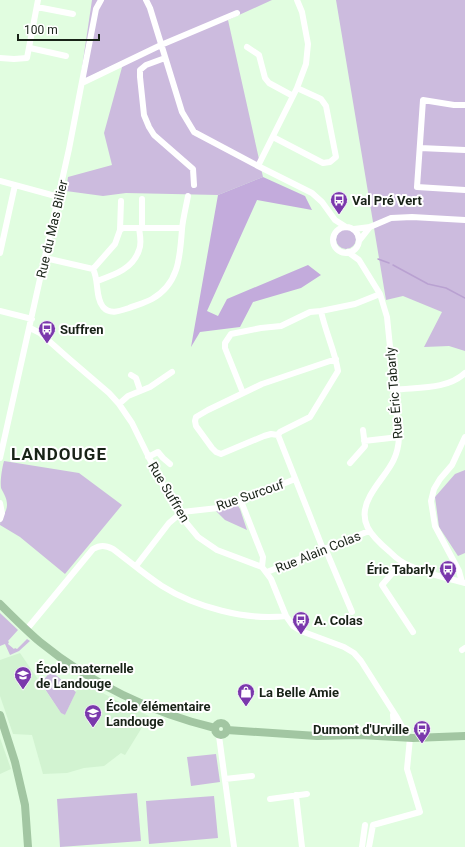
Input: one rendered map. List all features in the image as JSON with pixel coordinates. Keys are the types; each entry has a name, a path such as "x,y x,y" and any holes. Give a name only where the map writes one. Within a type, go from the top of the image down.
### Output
{"main road":[{"path":"0,604 41,643 79,670 107,687 178,717 214,728 215,732 219,736 226,734 227,730"},
{"path":"0,715 25,805 28,847"},
{"path":"214,728 221,723 225,724 227,730"},
{"path":"227,730 317,736 360,735 409,738 465,736"}],"street":[{"name":"Rue du Mas Bilier","path":"0,458 59,197 96,9 100,0"},
{"path":"146,0 150,8 182,112 194,132 312,193 322,202 335,220 354,229 370,226 391,218 412,217 465,220"},
{"path":"258,166 297,88 306,64 308,44 302,12 297,0"},
{"path":"0,58 27,58 38,3 73,14"},
{"path":"82,83 161,45 237,13"},
{"path":"247,47 259,55 265,78 268,83 293,96"},
{"path":"30,48 66,56"},
{"path":"165,58 146,65 140,70 144,115 154,135 193,169 194,185"},
{"path":"273,137 323,163 330,162 336,157 326,106 321,99 297,88"},
{"path":"465,105 454,106 423,100 417,187 465,190"},
{"path":"420,148 465,150"},
{"path":"0,181 59,197"},
{"path":"0,253 3,229 14,185"},
{"path":"93,269 96,275 100,302 104,308 109,311 117,312 151,300 161,292 175,274 181,249 182,228 188,196"},
{"path":"97,281 120,272 134,261 140,249 142,200"},
{"path":"93,269 115,244 120,230 121,201"},
{"path":"335,220 335,234 333,241 336,248 344,252 348,252 358,244 370,226"},
{"path":"335,234 337,230 346,226"},
{"path":"120,230 123,228 182,228"},
{"path":"354,229 358,235 358,244"},
{"name":"Rue Éric Tabarly","path":"358,244 359,260"},
{"name":"Rue Éric Tabarly","path":"348,252 359,260 380,294 388,317 399,437 391,467 374,489 365,508 364,518 369,531 380,544 402,562 422,571 464,582"},
{"path":"45,258 93,269"},
{"path":"243,393 225,348 227,338 232,334 261,328 281,326 310,312 355,304 380,294"},
{"path":"0,311 32,319"},
{"path":"278,435 280,432 310,417 337,376 338,371 336,360 321,311"},
{"name":"Rue Suffren","path":"30,328 40,333 109,393 119,404 132,423 148,457 179,514 198,536 217,550 264,570"},
{"path":"278,435 271,434 264,436 220,454 212,448 196,426 195,421 196,417 208,410 262,384 336,360"},
{"path":"119,404 128,396 150,387 172,372"},
{"path":"394,390 444,384 454,381 465,373"},
{"path":"131,375 136,378 140,390"},
{"path":"350,463 365,446 363,430"},
{"path":"278,435 295,479 352,612"},
{"path":"364,441 399,437"},
{"path":"464,582 435,526 431,501 434,489 452,465 465,437"},
{"name":"Rue Suffren","path":"148,457 158,452 170,464"},
{"name":"Rue Surcouf","path":"179,514 182,512 218,508 295,479"},
{"path":"241,500 262,557 264,570 271,579 286,616 293,626 301,631 344,647 354,653 361,661 409,738 407,770 420,812 372,826 369,847"},
{"path":"0,503 2,513 0,519"},
{"path":"136,566 169,524 179,514"},
{"name":"Rue Alain Colas","path":"264,570 369,531"},
{"path":"26,630 93,549 99,546 106,546 113,549 162,586 184,598 208,607 232,613 269,618 286,616"},
{"path":"402,562 382,585 413,632"},
{"path":"393,711 395,737"},
{"path":"219,736 234,847"},
{"path":"225,779 252,776"},
{"path":"270,799 307,794"},
{"path":"296,795 302,847"},
{"path":"362,847 365,825"}],"shaded area":[{"path":"92,0 272,0 228,20 263,177 218,195 126,193 103,196 66,191 68,177 112,165 104,133 124,60 80,81"},
{"path":"336,0 465,0 465,351 449,346 424,347 442,312 403,296 386,300"},
{"path":"263,177 305,196 312,210 257,200 207,311 218,316 227,299 308,265 321,275 301,288 253,302 240,327 200,332 191,347 218,195"},
{"path":"346,229 353,232 356,239 353,246 346,249 339,246 336,239 339,232"},
{"path":"4,461 79,473 122,505 65,574 20,537 0,525 7,505 6,498 1,488 1,474"},
{"path":"465,470 465,553 458,556 439,527 435,497 455,474"},
{"path":"238,506 240,509 247,530 225,520 216,511"},
{"path":"0,613 18,630 8,641 8,644 14,649 17,649 27,639 30,641 19,651 10,655 5,644 0,646"},
{"name":"École élémentaire Landouge","path":"20,653 61,713 65,715 81,681 123,704 149,716 125,755 121,753 104,766 84,768 67,773 43,774 32,735 13,734 0,696 0,660"},
{"path":"51,671 76,692 65,715 61,713 41,683"},
{"path":"0,738 11,769 0,774"},
{"path":"216,754 220,782 191,786 187,757"},
{"path":"137,793 141,841 60,847 57,799"},
{"path":"214,796 218,838 149,844 146,801"}],"waterway":[{"path":"378,259 389,263"},
{"path":"393,265 428,284 446,288 465,298"}],"place":[{"name":"Val Pré Vert","path":"339,215"},
{"name":"Suffren","path":"47,344"},
{"name":"Éric Tabarly","path":"448,584"},
{"name":"A. Colas","path":"301,635"},
{"name":"École maternelle de Landouge","path":"23,690"},
{"name":"La Belle Amie","path":"246,707"},
{"name":"École élémentaire Landouge","path":"93,728"},
{"name":"Dumont d'Urville","path":"422,744"}],"district":[{"name":"LANDOUGE","path":"59,454"}]}
